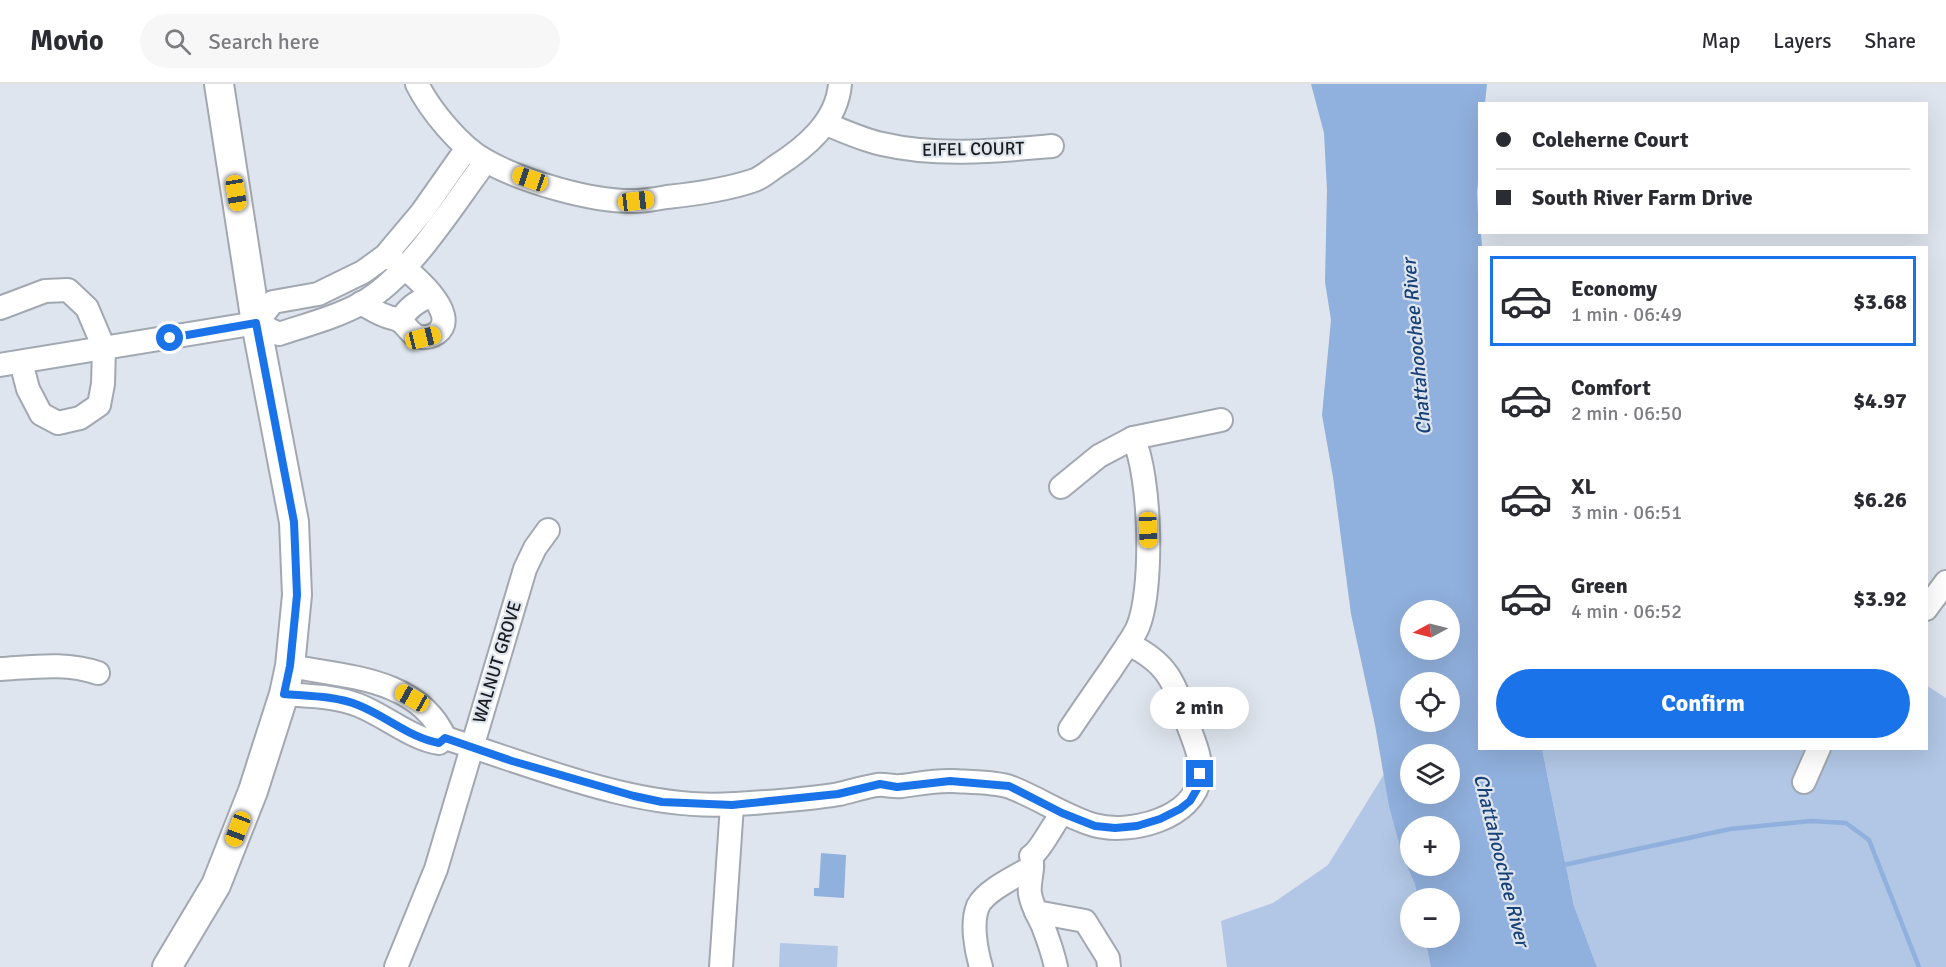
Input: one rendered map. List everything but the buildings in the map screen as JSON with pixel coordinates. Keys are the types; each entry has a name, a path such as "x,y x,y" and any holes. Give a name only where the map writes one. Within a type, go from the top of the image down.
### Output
{"main road":[{"path":"167,967 216,885 253,791 284,694 290,666 297,595 294,522 256,323 219,84"}],"street":[{"path":"417,84 426,101 467,148 486,161 514,174 581,196 636,201 698,193 754,181 798,152 826,124 839,96 840,84"},
{"name":"EIFEL COURT","path":"826,124 881,144 925,152 990,152 1052,147"},
{"path":"0,308 45,291 68,290 87,308 104,348 104,384 99,405 80,418 58,423 41,414 28,388 10,364 104,348 256,323 279,334 361,303 391,283 394,262 422,212 467,148"},
{"path":"256,323 273,302 318,294 363,272 394,262 486,161"},
{"path":"361,303 399,321 412,334 423,338 434,335 441,329 445,322 444,314 437,300 394,262"},
{"path":"318,294 328,317"},
{"path":"399,321 407,309 431,295"},
{"path":"1061,487 1099,456 1133,438 1221,420"},
{"path":"1070,729 1128,644 1143,610 1148,554 1146,482 1138,448 1133,438"},
{"name":"WALNUT GROVE","path":"396,967 436,869 525,569 535,548 548,530"},
{"path":"1928,606 1946,582"},
{"path":"290,666 396,689 429,712 438,723 445,738 512,761 662,802 732,805 838,794 880,784 897,787 950,781 1009,786 1062,813 1095,826 1115,828 1137,826 1160,819 1180,809 1190,801 1197,789 1200,774 1198,754 1176,686 1157,661 1128,644"},
{"path":"0,669 64,665 81,667 98,673"},
{"path":"284,694 333,699 355,704 382,715 423,740 439,743 445,738"},
{"path":"1804,782 1818,750"},
{"path":"721,967 732,805"},
{"path":"1056,967 1052,949 1030,892 1031,856 1037,852 1047,833 1062,813"},
{"path":"981,967 974,939 979,906 995,889 1032,867"},
{"path":"1036,912 1084,921 1108,958 1109,967"}],"shaded area":[{"path":"1928,686 1946,698 1946,967 1597,967 1574,906 1542,750 1928,750"},
{"path":"1410,732 1414,732 1412,744 1403,744"},
{"path":"1400,748 1400,804 1410,804 1410,816 1400,816 1400,876 1419,876 1429,888 1400,888 1400,948 1452,948 1458,967 1227,967 1221,921 1273,903 1328,865"},
{"path":"780,943 838,946 837,967 779,967"}],"water":[{"name":"Chattahoochee River","path":"1311,84 1487,84 1485,102 1478,102 1478,234 1481,234 1482,246 1478,246 1478,750 1542,750 1574,906 1597,967 1431,967 1427,948 1460,948 1460,888 1416,888 1412,876 1460,876 1460,816 1400,816 1400,847 1389,806 1375,725 1351,614 1333,477 1322,415 1331,320 1325,282 1327,190 1324,133"},
{"path":"821,853 846,855 844,898 814,896 814,888 819,888"}],"waterway":[{"path":"1559,866 1730,829 1811,821 1846,823 1869,840 1919,967"}],"route":[{"path":"170,338 256,323 294,522 297,595 290,666 284,694 333,699 355,704 382,715 423,740 439,743 445,738 512,761 662,802 732,805 838,794 880,784 897,787 925,782 950,781 1009,786 1062,813 1095,826 1115,828 1137,826 1160,819 1180,809 1190,801 1197,789 1200,774"}]}
